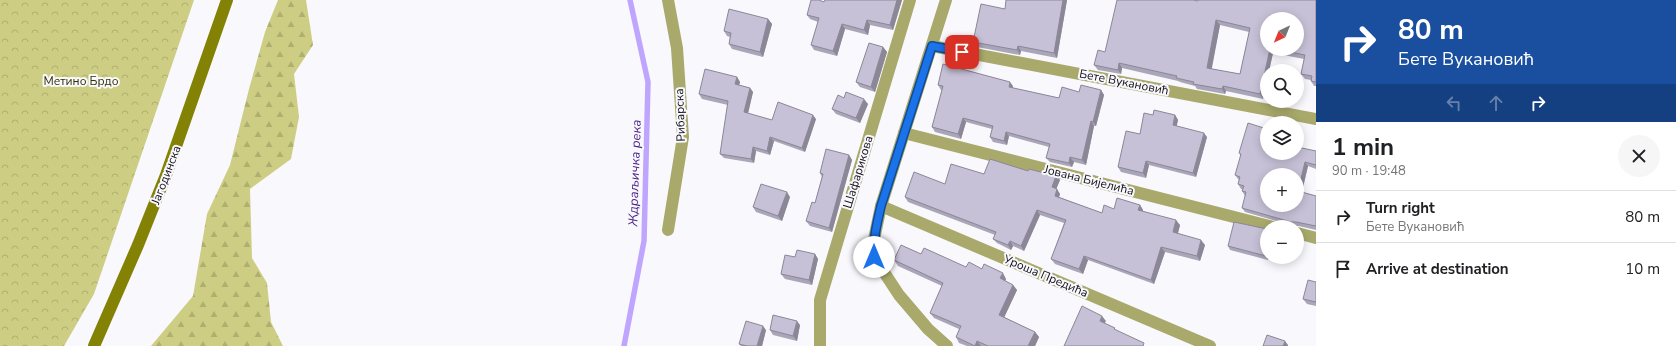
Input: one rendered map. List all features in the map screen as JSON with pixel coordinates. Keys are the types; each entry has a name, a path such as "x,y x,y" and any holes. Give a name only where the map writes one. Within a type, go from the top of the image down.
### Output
{"main road":[{"name":"Јагодинска","path":"94,346 138,245 166,175 227,0"}],"street":[{"name":"Рибарска","path":"668,0 677,48 683,137 668,230"},
{"name":"Шафарикова","path":"820,346 820,300 910,0"},
{"path":"946,0 881,206 873,244 874,257 899,295 928,329 947,346"},
{"name":"Бете Вукановић","path":"932,46 1316,119"},
{"name":"Јована Бијелића","path":"904,133 1260,224"},
{"name":"Уроша Предића","path":"881,206 1210,346"},
{"path":"1304,235 1316,238"}],"green space":[{"name":"Метино Брдо","path":"0,0 194,0 94,294 64,346 0,346"},
{"path":"278,0 306,0 313,45 294,74 299,117 291,159 250,189 252,258 267,283 271,322 283,346 151,346 193,296 207,214 230,165 265,32"}],"building":[{"path":"811,0 819,0 824,2 825,0 897,0 890,25 867,20 864,30 842,24 833,51 811,45 819,18 807,15"},
{"path":"1006,0 1063,0 1054,53 1018,46 1017,50 973,42 981,4 1005,9"},
{"path":"1117,0 1316,0 1316,82 1311,81 1312,76 1304,75 1304,12 1260,12 1260,56 1268,56 1267,64 1260,64 1260,94 1223,86 1222,89 1193,84 1194,82 1176,78 1177,76 1119,63 1118,70 1094,65 1098,50 1105,52","holes":["1216,20 1250,28 1240,74 1207,68"]},
{"path":"729,9 768,19 760,52 729,44 731,33 724,31"},
{"path":"869,43 883,47 871,87 856,82"},
{"path":"943,64 1010,82 1009,87 1059,98 1062,87 1079,92 1081,85 1101,90 1093,122 1091,121 1082,160 1070,157 1069,163 1046,158 1050,144 1006,132 1004,141 990,137 993,126 963,118 958,134 932,127 943,86 938,85"},
{"path":"705,69 737,77 735,84 750,88 744,112 772,120 778,102 813,115 802,148 770,137 767,151 753,147 751,159 720,154 728,101 699,94"},
{"path":"846,92 864,99 856,118 832,109 838,95 844,98"},
{"path":"1154,110 1175,115 1173,125 1204,133 1193,173 1146,161 1143,173 1118,167 1126,131 1140,134 1144,113 1153,115"},
{"path":"1248,123 1260,127 1260,160 1304,160 1304,148 1316,151 1316,165 1305,162 1304,168 1260,168 1260,212 1304,212 1304,193 1316,196 1316,226 1304,224 1304,220 1284,220 1242,208 1246,192 1242,191 1244,186 1238,184 1240,177 1235,175 1241,154 1239,153"},
{"path":"826,149 849,155 829,228 806,221 812,202 815,203 823,174 820,173"},
{"path":"990,159 1028,171 1029,169 1056,176 1052,187 1057,189 1055,196 1102,213 1104,205 1114,209 1117,198 1140,205 1138,210 1176,220 1173,232 1201,240 1197,256 1161,247 1151,280 1084,256 1079,269 1051,259 1066,220 1037,210 1021,246 1010,241 1008,245 993,239 996,232 905,197 914,172 945,184 951,164 984,174"},
{"path":"761,184 787,192 778,216 753,207"},
{"path":"1234,222 1260,228 1260,254 1228,246"},
{"path":"901,245 921,254 924,248 966,267 969,262 982,269 984,264 1003,273 1000,278 1013,285 999,315 1035,332 1028,346 988,346 977,341 975,346 956,337 961,326 930,313 943,283 894,260"},
{"path":"797,250 815,254 809,280 781,274 785,255 795,257"},
{"path":"1308,280 1316,282 1316,302 1303,299"},
{"path":"1082,306 1102,316 1100,321 1144,343 1143,346 1064,346"},
{"path":"773,315 797,321 793,336 770,330"},
{"path":"746,321 763,326 757,346 739,344"},
{"path":"1267,335 1285,341 1283,346 1263,346"}],"waterway":[{"name":"Ждраљичка река","path":"624,346 644,241 648,82 630,0"}],"route":[{"path":"874,257 873,244 881,206 932,46 962,52"}]}
